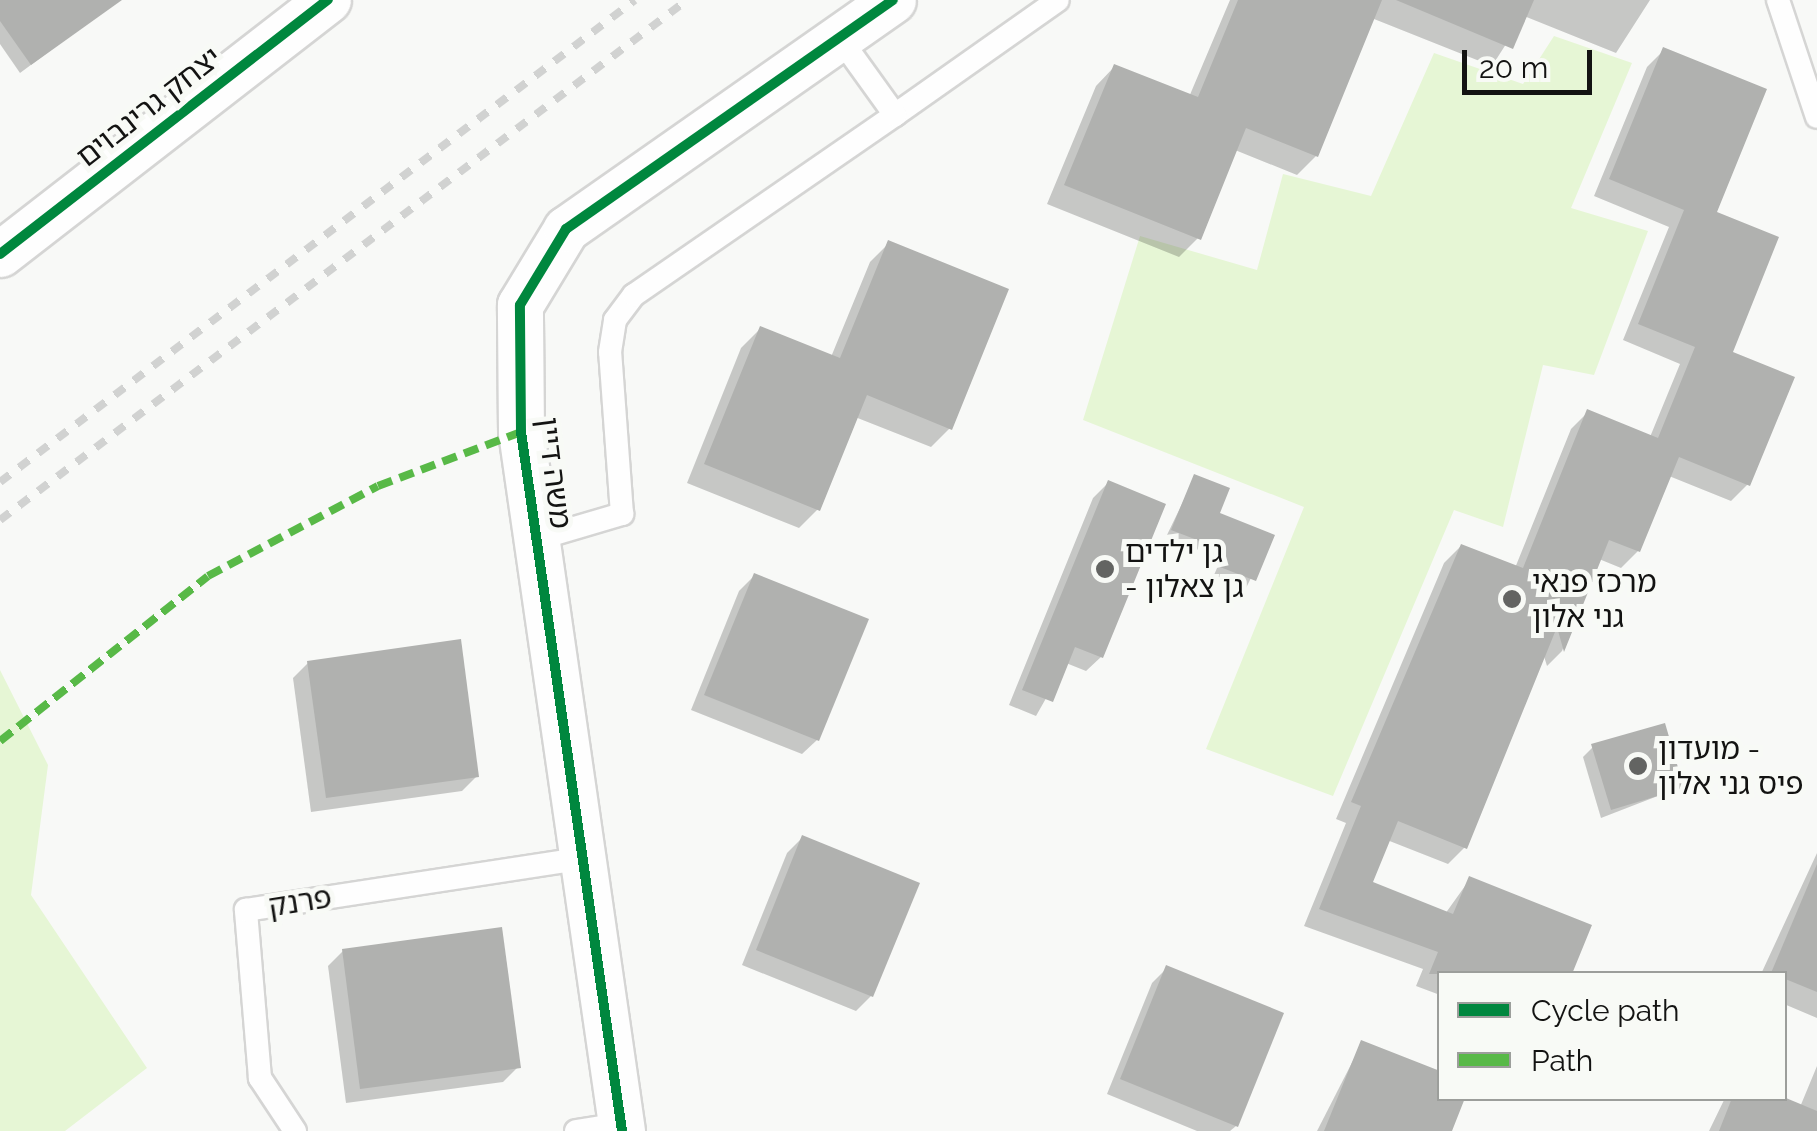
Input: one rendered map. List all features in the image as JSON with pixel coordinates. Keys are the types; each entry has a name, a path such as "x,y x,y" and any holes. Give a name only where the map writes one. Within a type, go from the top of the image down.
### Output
{"street":[{"name":"יצחק גרינבוים","path":"0,254 328,0"},
{"name":"משה דיין","path":"621,1128 537,539 516,340 536,266 566,229 892,0"}],"lane":[{"path":"537,539 622,514 610,352 615,320 634,295 1058,0"},
{"path":"1778,0 1817,117"},
{"path":"839,37 894,115"},
{"name":"פרנק","path":"295,1131 260,1078 246,910 585,858"},
{"path":"576,1131 621,1128"}],"green space":[{"path":"1554,36 1632,63 1571,208 1648,231 1594,375 1543,365 1503,527 1454,510 1333,796 1206,749 1304,507 1083,420 1140,236 1257,270 1283,174 1371,196 1434,53 1523,84"},
{"path":"0,670 48,765 31,895 147,1068 65,1131 0,1131"}],"building":[{"path":"0,0 122,0 31,65 0,21"},
{"path":"1238,0 1382,0 1318,157 1246,128 1201,240 1064,185 1114,64 1198,97"},
{"path":"1396,0 1534,0 1513,49"},
{"path":"1663,47 1767,89 1717,212 1779,237 1733,352 1795,377 1750,486 1679,457 1640,552 1609,540 1564,652 1557,627 1467,849 1398,821 1373,882 1453,914 1469,876 1592,925 1573,971 1429,974 1438,952 1319,909 1361,806 1351,802 1461,544 1523,568 1587,409 1658,438 1695,347 1638,324 1684,210 1609,179"},
{"path":"888,240 1009,289 952,430 867,395 820,511 704,464 760,326 840,358"},
{"path":"1194,474 1230,488 1220,513 1275,535 1256,581 1220,567 1226,551 1171,530"},
{"name":"גן ילדים - גן צאלון","path":"1108,480 1166,504 1103,658 1075,647 1053,702 1022,690"},
{"path":"754,573 869,619 819,741 704,695"},
{"path":"461,639 479,777 326,798 307,661"},
{"name":"מועדון - פיס גני אלון","path":"1665,723 1684,788 1611,810 1591,744"},
{"path":"802,835 920,883 873,997 756,950"},
{"path":"1817,864 1817,992 1787,980 1787,971 1772,971"},
{"path":"502,927 521,1068 360,1089 342,949"},
{"path":"1166,965 1284,1013 1238,1127 1120,1079"},
{"path":"1361,1040 1437,1070 1437,1101 1464,1101 1452,1131 1324,1131"},
{"path":"1787,1098 1817,1111 1817,1131 1719,1131 1731,1101"}],"railway":[{"path":"0,482 635,0"},
{"path":"0,520 687,0"}],"marked path":[{"path":"0,741 208,576 378,486 521,432"}],"cycle path":[{"path":"0,254 328,0"},
{"path":"622,1131 521,432 520,305 566,229 893,0"}],"place":[{"name":"גן ילדים - גן צאלון","path":"1105,569"},
{"name":"מרכז פנאי גני אלון","path":"1512,599"},
{"name":"מועדון - פיס גני אלון","path":"1638,766"}]}
